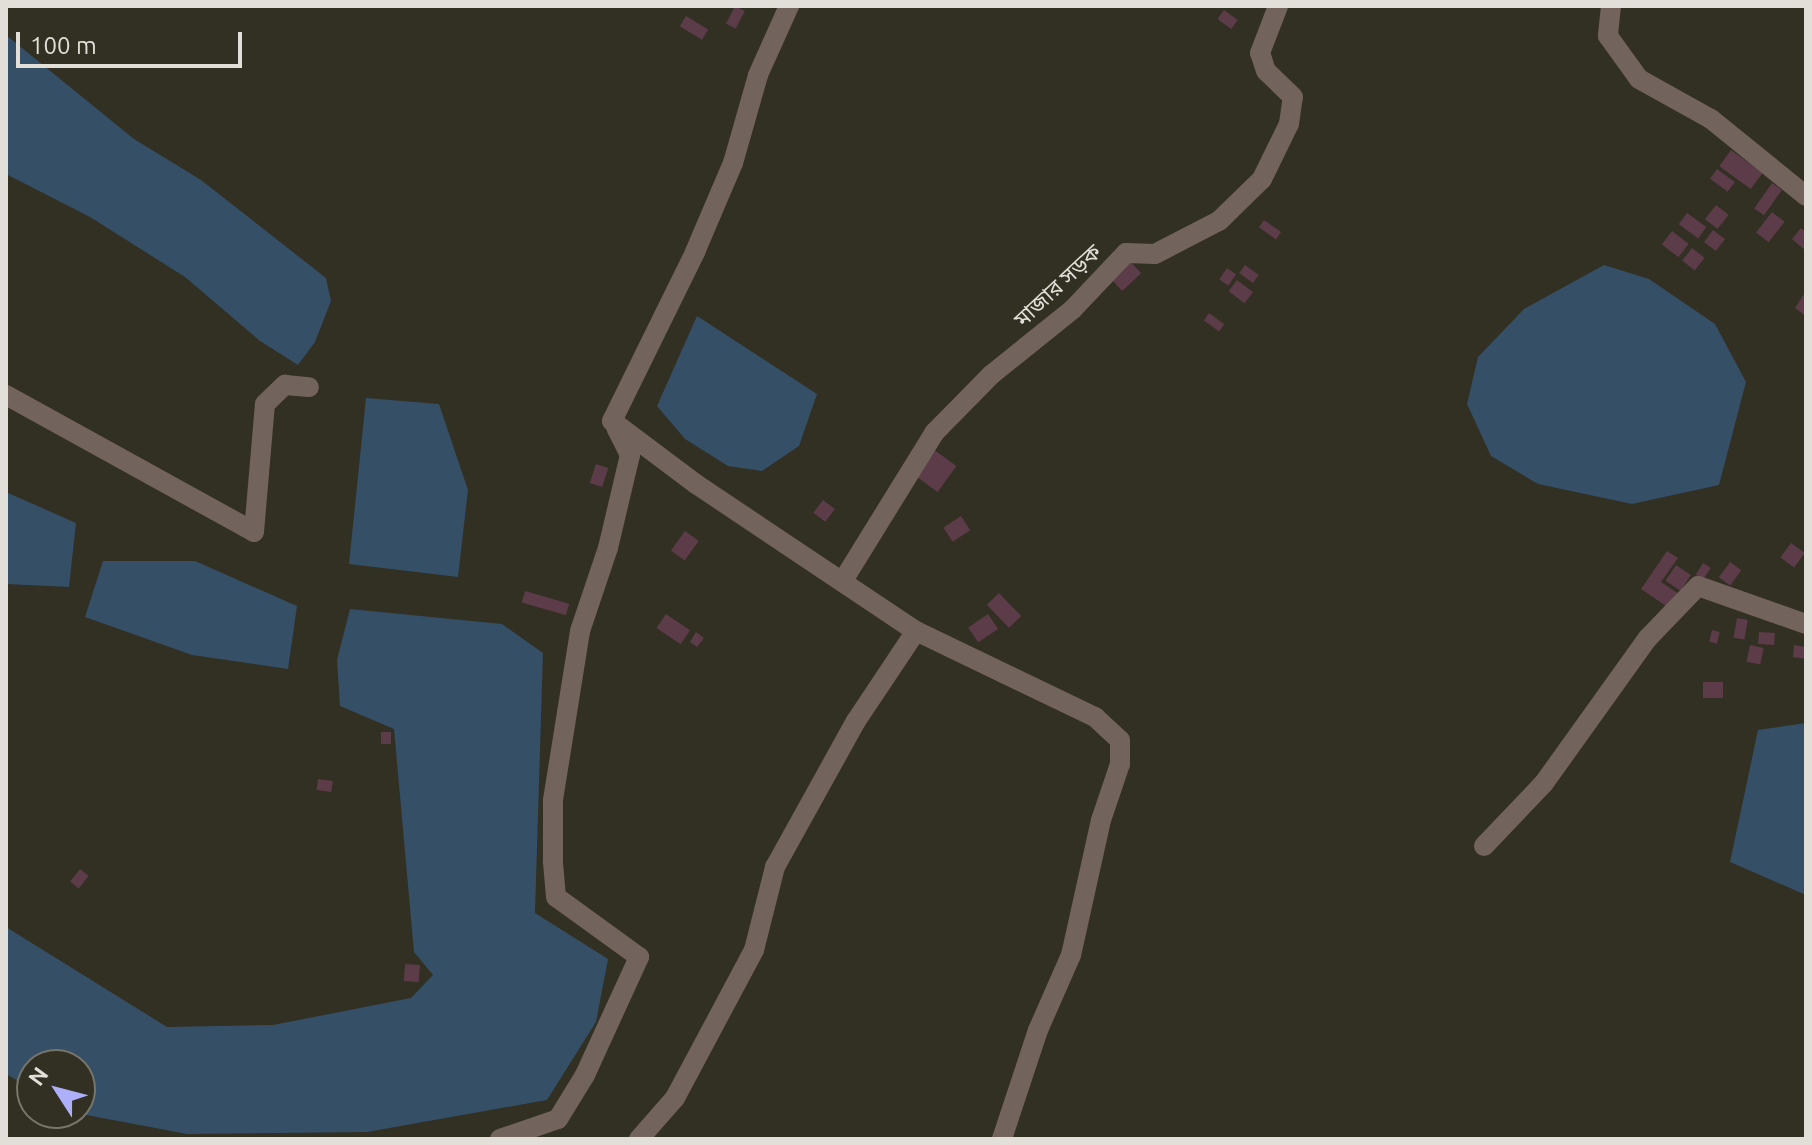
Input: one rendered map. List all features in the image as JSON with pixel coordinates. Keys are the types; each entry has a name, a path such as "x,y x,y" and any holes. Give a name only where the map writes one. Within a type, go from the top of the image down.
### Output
{"street":[{"path":"612,421 654,341 733,163 758,75 789,6"},
{"name":"মাজার সড়ক","path":"844,579 934,433 991,375 1073,309 1126,253 1155,254 1219,221 1262,179 1289,124 1293,97 1266,71 1260,53 1278,6"},
{"path":"1611,6 1608,36 1639,79 1711,119 1806,196"},
{"path":"6,395 254,532 265,404 285,385 309,387"},
{"path":"612,421 696,484 844,579 916,631 1095,717 1120,740 1120,764 1101,820 1071,955 1038,1030 1002,1139"},
{"path":"500,1139 558,1119 585,1075 639,957 556,897 553,860 553,800 580,631 608,548 630,455 612,421"},
{"path":"1484,846 1544,783 1648,638 1698,586 1806,624"},
{"path":"639,1139 682,1085 754,950 775,867 856,721 916,631"}],"water":[{"path":"6,35 134,139 201,180 326,278 331,301 315,342 298,365 260,341 185,277 90,217 6,174"},
{"path":"1604,265 1649,279 1715,324 1746,382 1719,485 1632,504 1538,484 1491,456 1467,404 1478,357 1524,309"},
{"path":"697,316 817,394 799,446 762,471 728,466 685,439 657,406"},
{"path":"366,398 439,404 468,490 458,577 349,564"},
{"path":"6,492 76,523 69,587 6,584"},
{"path":"103,561 195,561 297,606 288,669 192,655 85,617"},
{"path":"350,609 502,624 543,653 535,913 608,959 596,1022 547,1100 367,1132 187,1134 96,1117 96,1049 16,1049 16,1080 6,1074 6,927 167,1027 273,1025 411,998 433,975 414,952 394,729 340,706 337,660"},
{"path":"1806,723 1806,895 1730,862 1758,730"}],"building":[{"path":"735,6 745,11 736,29 726,24"},
{"path":"1224,10 1238,20 1231,29 1218,19"},
{"path":"686,16 708,29 702,40 680,26"},
{"path":"1731,150 1763,173 1751,189 1719,166"},
{"path":"1717,169 1735,182 1728,192 1710,179"},
{"path":"1772,183 1782,190 1764,215 1754,208"},
{"path":"1716,205 1729,215 1718,229 1705,219"},
{"path":"1772,212 1785,222 1769,242 1756,232"},
{"path":"1687,213 1706,227 1698,238 1679,224"},
{"path":"1264,220 1281,232 1276,239 1259,227"},
{"path":"1801,228 1806,232 1806,251 1792,239"},
{"path":"1713,230 1725,239 1716,251 1704,242"},
{"path":"1672,231 1689,244 1679,257 1662,245"},
{"path":"1692,248 1705,258 1695,270 1682,261"},
{"path":"1129,260 1141,273 1122,291 1110,278"},
{"path":"1245,265 1259,275 1253,283 1239,273"},
{"path":"1227,268 1236,274 1228,286 1219,280"},
{"path":"1237,280 1253,292 1245,303 1229,291"},
{"path":"1806,291 1806,316 1795,308"},
{"path":"1209,313 1224,324 1219,331 1204,320"},
{"path":"933,449 956,466 938,492 914,475"},
{"path":"596,464 608,468 602,487 590,483"},
{"path":"823,500 835,509 825,522 813,513"},
{"path":"961,516 970,530 953,542 943,527"},
{"path":"685,531 699,541 685,560 671,550"},
{"path":"1791,543 1805,553 1794,568 1780,558"},
{"path":"1667,551 1678,558 1661,582 1679,594 1669,608 1641,589"},
{"path":"1730,562 1741,570 1730,586 1719,577"},
{"path":"1703,563 1711,568 1703,580 1696,575"},
{"path":"1676,565 1691,575 1680,591 1665,581"},
{"path":"525,591 569,604 566,615 522,603"},
{"path":"999,593 1021,616 1009,628 987,605"},
{"path":"666,614 690,630 681,644 656,628"},
{"path":"988,614 998,629 978,642 968,627"},
{"path":"1737,618 1748,620 1744,640 1734,638"},
{"path":"1712,630 1720,632 1717,644 1709,642"},
{"path":"696,632 704,638 697,647 690,642"},
{"path":"1759,632 1775,633 1774,645 1758,644"},
{"path":"1750,645 1764,648 1760,665 1746,662"},
{"path":"1794,645 1806,647 1806,659 1793,657"},
{"path":"1703,682 1723,682 1723,698 1703,698"},
{"path":"381,732 391,732 391,744 381,744"},
{"path":"318,779 333,781 331,792 316,790"},
{"path":"80,869 89,876 79,888 70,882"},
{"path":"405,964 420,965 419,982 404,981"}]}
